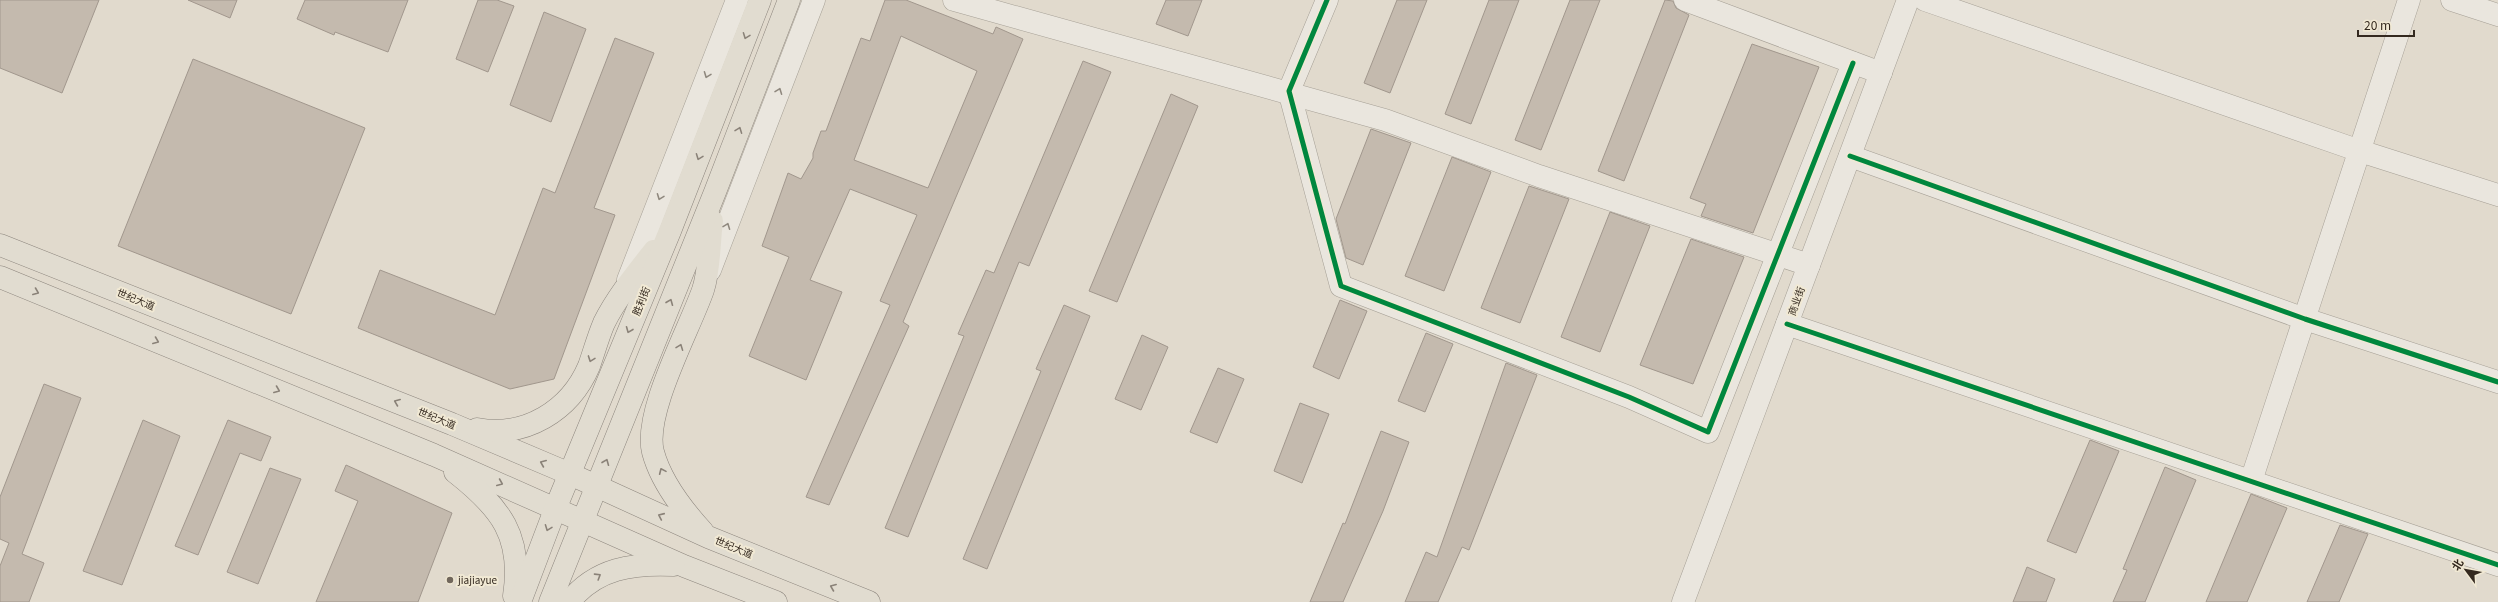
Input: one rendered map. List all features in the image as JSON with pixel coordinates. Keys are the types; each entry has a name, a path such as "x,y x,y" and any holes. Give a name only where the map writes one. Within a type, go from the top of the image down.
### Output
{"main road":[{"name":"胜利街","path":"520,602 556,507 670,231 760,0"},
{"path":"550,602 715,192 789,0"},
{"path":"708,537 688,516 673,494 653,451 652,429 659,400 703,288 715,192"},
{"path":"452,424 485,431 510,431 527,427 560,407 575,390 588,367 604,323 625,287 670,231"},
{"name":"世纪大道","path":"0,245 452,424 570,474 708,537 869,602"},
{"path":"0,277 434,455 556,507 684,566 776,602"},
{"path":"434,455 476,488 495,508 507,527 516,550 518,573 514,602"},
{"path":"569,602 588,583 605,572 650,564 684,566"}],"street":[{"path":"625,287 737,0"},
{"path":"703,288 814,0"},
{"path":"954,0 1289,91 1385,120 1539,176 1809,265"},
{"path":"1327,0 1289,91 1341,286 1629,397 1708,432 1853,63"},
{"path":"1685,0 1881,73"},
{"name":"商业街","path":"1683,602 1908,0"},
{"path":"1925,0 2360,151 2498,195"},
{"path":"2251,481 2409,0"},
{"path":"2452,0 2498,16"},
{"path":"1850,156 2305,319 2498,382"},
{"path":"1787,324 2498,565"}],"building":[{"path":"0,0 99,0 62,93 0,68"},
{"path":"188,0 237,0 230,18"},
{"path":"305,0 408,0 388,52 335,32 334,35 297,19"},
{"path":"478,0 497,0 514,6 488,72 456,59"},
{"path":"885,0 906,0 993,34 996,27 1023,39 903,322 909,326 829,505 806,497 890,305 880,301 917,215 850,189 810,280 842,292 806,380 749,356 789,257 762,246 788,173 801,179 813,158 813,153 821,131 826,131 861,38 870,41","holes":["901,36 977,71 928,188 854,160"]},
{"path":"1166,0 1202,0 1188,36 1156,24"},
{"path":"1397,0 1427,0 1390,93 1364,83"},
{"path":"1489,0 1519,0 1471,124 1445,114"},
{"path":"1570,0 1600,0 1541,150 1515,140"},
{"path":"1665,0 1673,1 1676,8 1689,15 1624,181 1598,171"},
{"path":"544,12 586,29 551,122 510,105"},
{"path":"615,38 654,53 594,208 615,215 554,379 510,389 358,328 380,270 495,315 543,188 555,193"},
{"path":"1752,44 1819,67 1753,233 1701,216 1706,204 1690,198"},
{"path":"193,59 365,128 291,314 118,246"},
{"path":"1083,61 1111,72 1029,266 1019,262 908,537 885,528 964,336 958,334 986,270 994,273"},
{"path":"1171,94 1198,106 1117,302 1089,291"},
{"path":"1371,129 1411,143 1363,265 1346,258 1336,219"},
{"path":"1452,157 1491,172 1444,291 1405,276"},
{"path":"1529,186 1569,199 1520,323 1481,308"},
{"path":"1610,212 1650,226 1600,352 1561,337"},
{"path":"1691,239 1744,257 1693,384 1640,365"},
{"path":"1340,300 1367,311 1339,379 1313,367"},
{"path":"1064,305 1090,316 987,569 963,559 1041,371 1036,369"},
{"path":"1426,333 1453,344 1425,412 1398,401"},
{"path":"1142,335 1168,347 1141,410 1115,399"},
{"path":"1506,363 1537,375 1469,550 1462,547 1438,602 1405,602 1426,552 1437,557"},
{"path":"1218,368 1244,379 1217,443 1190,432"},
{"path":"44,384 81,398 22,554 44,563 29,602 0,602 0,566 9,543 0,539 0,497"},
{"path":"1300,403 1329,414 1302,483 1274,471"},
{"path":"143,420 180,436 122,585 83,571"},
{"path":"228,420 271,437 261,461 240,453 198,555 175,546"},
{"path":"1381,431 1409,442 1383,511 1343,602 1310,602 1343,523 1345,524"},
{"path":"2090,440 2119,451 2076,553 2047,541"},
{"path":"346,465 452,513 418,602 316,602 358,501 335,491"},
{"path":"2165,467 2196,480 2145,602 2113,602 2127,570 2123,569"},
{"path":"270,468 301,479 258,584 227,572"},
{"path":"2251,494 2287,508 2247,602 2206,602"},
{"path":"2340,525 2368,534 2339,602 2307,602"},
{"path":"2027,567 2055,579 2046,602 2013,602"}],"cycle path":[{"path":"1327,0 1289,91 1341,286 1629,397 1708,432 1853,63"},
{"path":"1850,156 2305,319 2498,382"},
{"path":"1787,324 2498,565"}],"place":[{"name":"jiajiayue","path":"450,580"}]}
